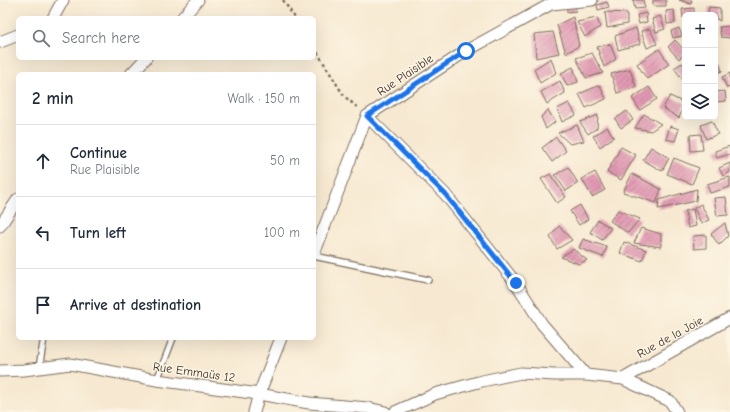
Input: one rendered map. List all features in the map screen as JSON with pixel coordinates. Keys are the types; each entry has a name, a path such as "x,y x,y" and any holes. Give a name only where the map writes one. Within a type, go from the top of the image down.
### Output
{"street":[{"path":"54,16 64,0"},
{"path":"184,16 198,0"},
{"name":"Rue Plaisible","path":"367,116 466,51 551,4 592,0"},
{"path":"0,42 16,36"},
{"path":"133,72 144,60"},
{"path":"316,250 367,116 445,194 516,283 542,324 586,375"},
{"path":"0,226 16,206"},
{"name":"Rue de la Joie","path":"623,379 730,318"},
{"path":"254,412 259,394 280,340"},
{"name":"Rue Emmaüs 12","path":"0,371 70,364 157,380 259,394 309,403 368,408 385,412"},
{"path":"395,412 435,394 482,381 521,373 586,375 623,379 670,401 677,412"}],"lane":[{"path":"316,255 428,280"},
{"path":"39,368 44,340"},
{"path":"157,380 172,340"}],"path":[{"path":"283,0 294,16"},
{"path":"316,50 344,96 367,116"}],"building":[{"path":"633,0 643,0 645,8 635,9"},
{"path":"653,0 666,0 666,6 653,6"},
{"path":"679,0 692,0 691,4"},
{"path":"607,2 609,7 598,10 597,5"},
{"path":"567,7 575,7 576,11 567,12"},
{"path":"709,7 720,8 720,21 718,20 718,12 708,12"},
{"path":"694,8 694,12 682,12 682,9"},
{"path":"674,10 675,23 667,24 666,11"},
{"path":"605,12 627,13 627,24 607,28"},
{"path":"646,13 647,22 639,24 637,15"},
{"path":"660,16 665,29 656,32 652,19"},
{"path":"573,17 579,46 566,53 557,25"},
{"path":"597,18 600,27 585,37 577,22"},
{"path":"730,26 730,38 721,37 719,27"},
{"path":"636,28 640,44 618,50 615,36"},
{"path":"679,28 682,36 673,38 671,31"},
{"path":"650,29 657,44 647,48 641,31"},
{"path":"553,32 559,53 536,58 534,34"},
{"path":"675,40 682,48 682,56 679,59 668,47"},
{"path":"610,44 616,59 604,67 597,47"},
{"path":"659,49 669,64 647,79 637,64"},
{"path":"592,53 603,73 586,78 576,58"},
{"path":"551,58 556,73 540,83 534,69"},
{"path":"718,62 722,71 718,72"},
{"path":"682,63 682,79 674,68"},
{"path":"573,67 578,82 567,86 561,73"},
{"path":"630,69 636,87 617,93 611,74"},
{"path":"730,73 730,87 727,88 722,77"},
{"path":"560,81 565,93 547,104 541,92"},
{"path":"600,85 606,99 586,108 579,94"},
{"path":"649,87 657,99 640,110 632,98"},
{"path":"725,91 726,101 718,102 718,92"},
{"path":"670,96 682,102 682,110 679,118 663,108"},
{"path":"569,103 576,115 562,122 557,109"},
{"path":"548,110 555,122 546,129 541,117"},
{"path":"627,111 633,120 621,128 615,119"},
{"path":"644,114 661,124 651,131 635,128"},
{"path":"598,115 597,128 588,134 580,122"},
{"path":"712,121 718,134 706,139 701,125"},
{"path":"577,125 584,141 570,144 558,133"},
{"path":"670,126 679,129 675,141 666,139"},
{"path":"607,127 614,137 600,147 593,136"},
{"path":"701,134 703,150 691,151 690,135"},
{"path":"556,137 566,151 552,162 542,148"},
{"path":"730,146 730,154 717,158 715,151"},
{"path":"621,147 636,155 621,180 607,172"},
{"path":"651,147 669,158 662,171 643,160"},
{"path":"674,158 699,168 692,184 667,174"},
{"path":"730,163 730,172 723,176 719,168"},
{"path":"568,167 578,183 566,191 555,175"},
{"path":"595,172 605,190 592,197 582,179"},
{"path":"550,174 566,197 557,203 541,179"},
{"path":"632,174 661,189 656,203 623,192"},
{"path":"730,177 730,187 710,193 707,184"},
{"path":"697,189 696,201 658,209 659,200"},
{"path":"726,197 728,215 717,216 714,198"},
{"path":"701,204 709,220 701,223 694,208"},
{"path":"580,205 588,219 579,225 570,211"},
{"path":"693,209 696,226 688,228 685,211"},
{"path":"618,210 640,219 628,233 610,221"},
{"path":"598,220 611,228 602,240 590,232"},
{"path":"725,223 728,236 719,245 711,234"},
{"path":"559,226 572,240 557,249 550,237"},
{"path":"641,228 661,234 661,247 634,243"},
{"path":"706,235 706,248 694,249 693,236"},
{"path":"583,239 607,247 603,257 579,248"},
{"path":"624,242 646,250 642,261 620,253"},
{"path":"573,249 587,260 579,264 561,257"}],"route":[{"path":"466,51 421,79 367,116 445,194 516,283"}]}
